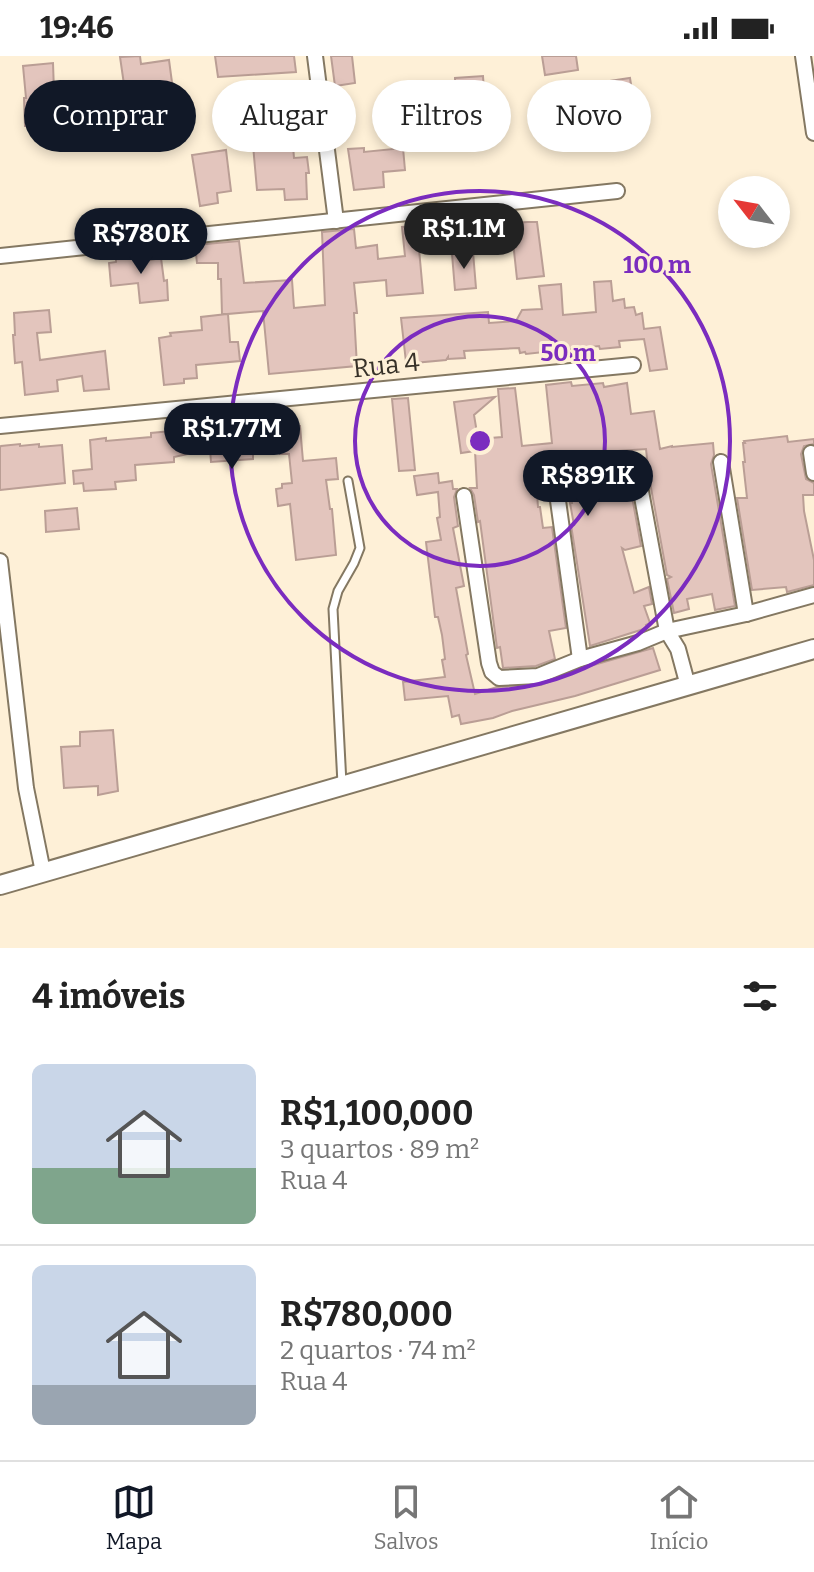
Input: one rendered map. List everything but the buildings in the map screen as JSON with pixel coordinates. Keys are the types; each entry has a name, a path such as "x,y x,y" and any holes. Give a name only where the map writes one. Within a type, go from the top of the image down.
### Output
{"street":[{"path":"315,56 336,221"},
{"path":"803,56 814,133"},
{"path":"0,256 617,191"},
{"name":"Rua 4","path":"0,426 633,365"},
{"path":"811,453 814,473"},
{"path":"721,462 746,614"},
{"path":"637,470 667,631 678,649 688,686"},
{"path":"555,479 580,659"},
{"path":"464,496 492,672 499,678 538,676 667,631 814,595"},
{"path":"0,561 26,788 43,872"},
{"path":"0,885 814,649"}],"lane":[{"path":"342,786 333,609 338,591 360,548 348,481"}]}
